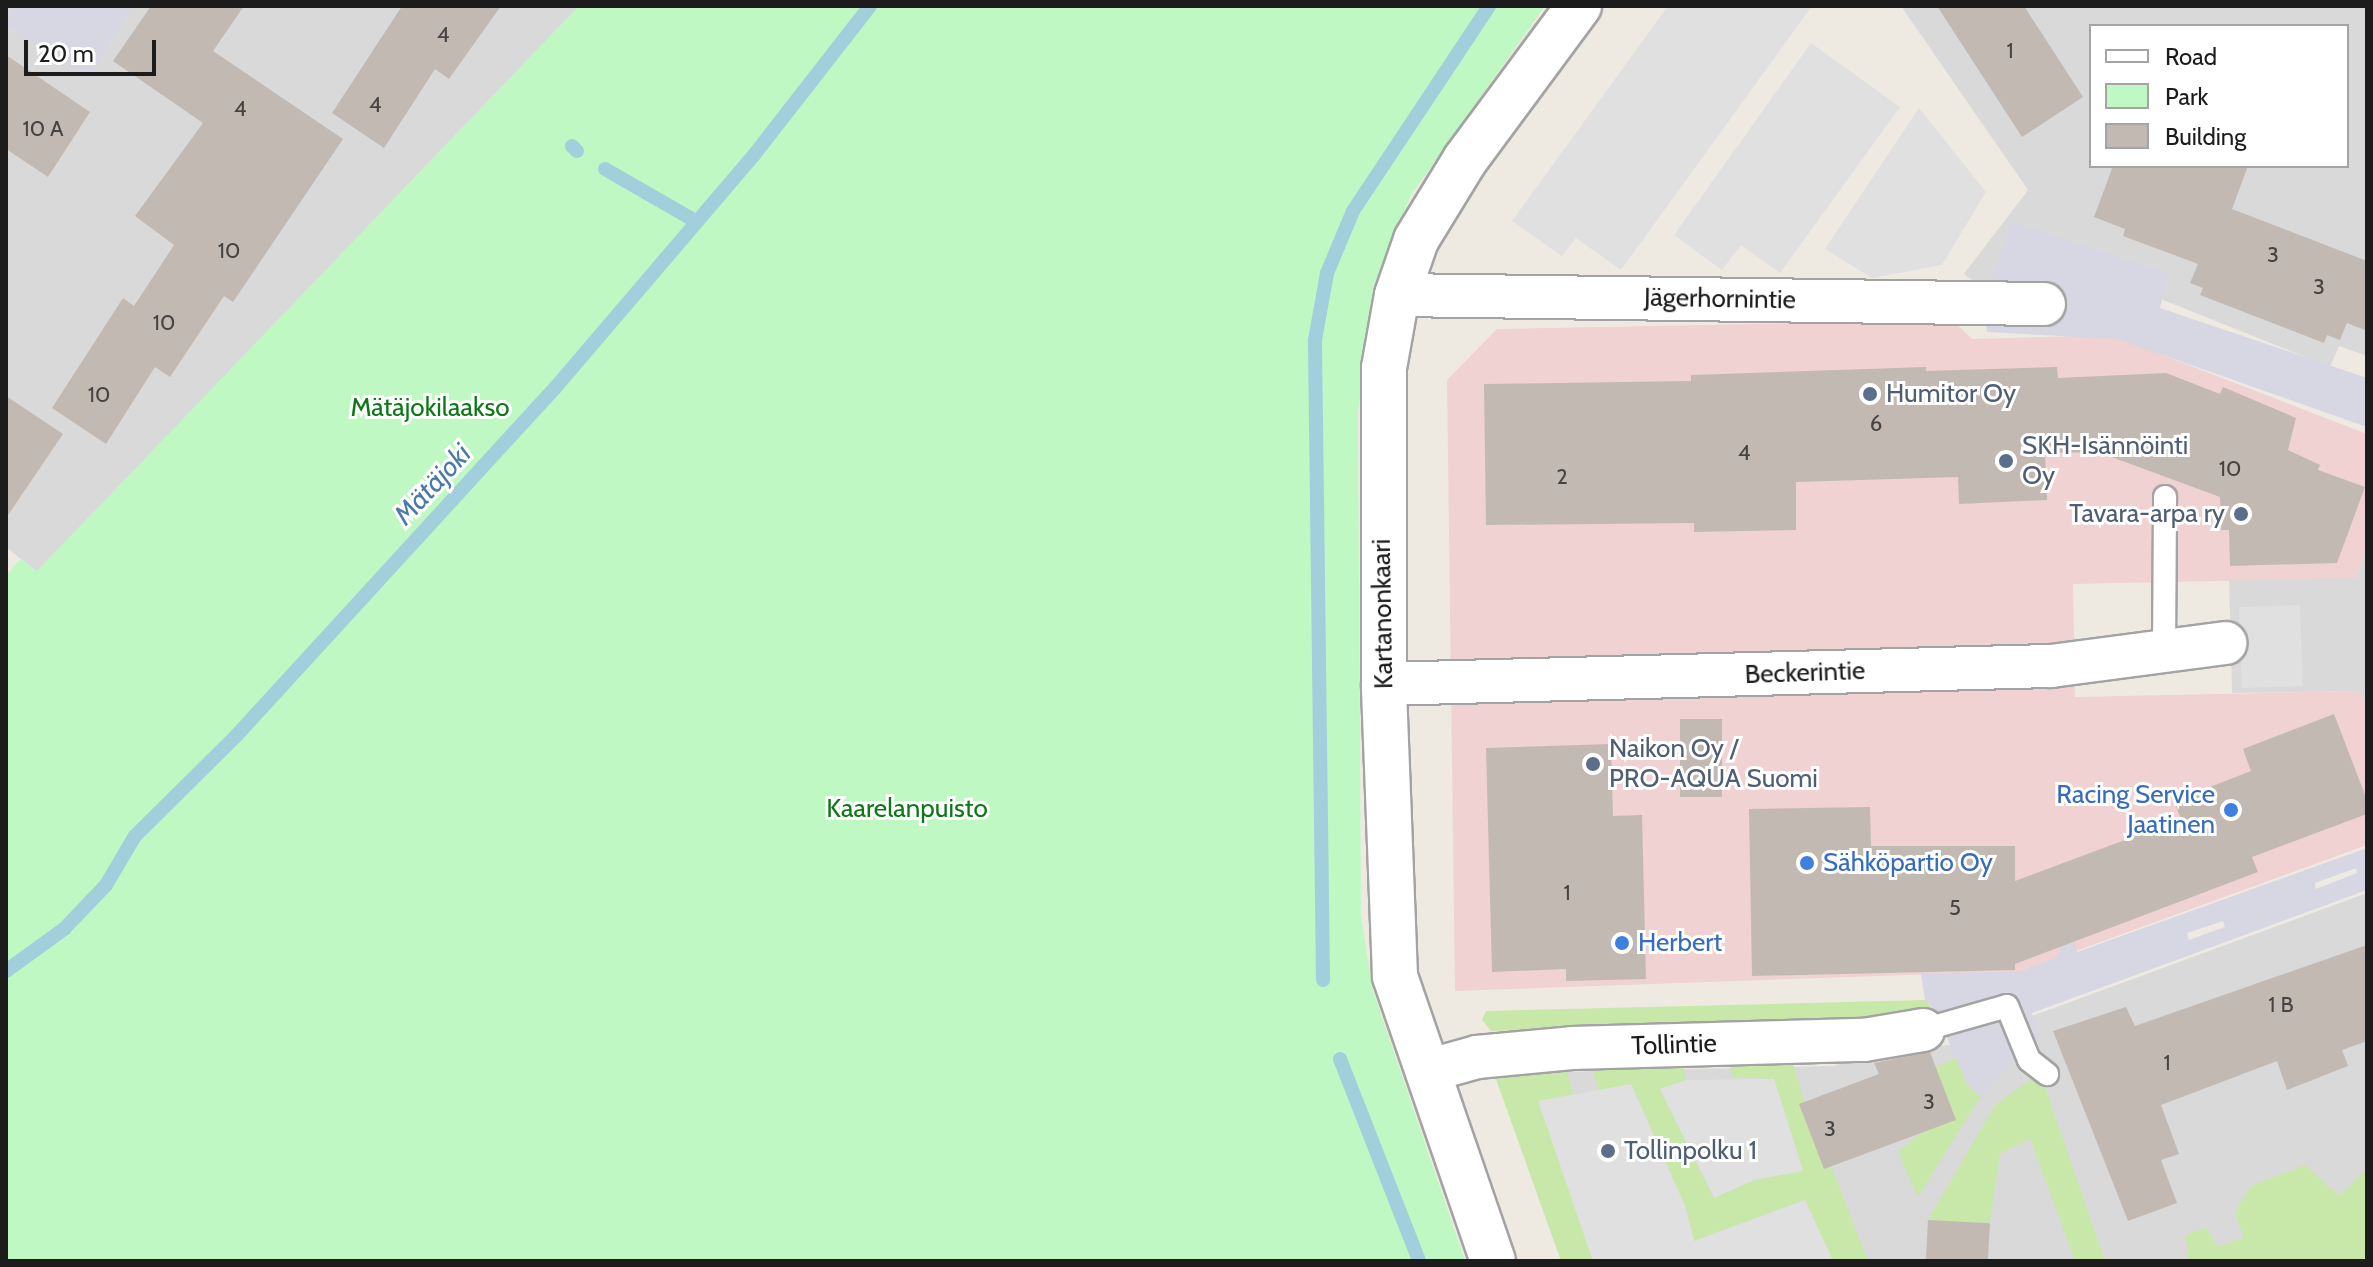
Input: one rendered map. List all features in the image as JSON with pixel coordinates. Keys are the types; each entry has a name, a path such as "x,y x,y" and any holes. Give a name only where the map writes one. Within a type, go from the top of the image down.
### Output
{"street":[{"name":"Kartanonkaari","path":"1493,1261 1395,976 1384,684 1381,447 1384,368 1397,295 1416,240 1435,203 1579,6"},
{"name":"Jägerhornintie","path":"1397,295 2044,304"},
{"name":"Beckerintie","path":"1384,684 2051,666 2225,643"},
{"name":"Tollintie","path":"1427,1071 1477,1057 1572,1048 1864,1040 1923,1030"}],"lane":[{"path":"2164,651 2165,497"},
{"path":"1923,1030 2007,1006 2029,1060 2047,1074"}],"shaded area":[{"path":"6,6 579,6 37,572 6,547"},
{"path":"14,6 133,6 88,78 6,25"},
{"path":"1668,6 1812,6 1621,270 1576,238 1562,256 1512,221"},
{"path":"1901,6 2367,6 2367,356 2339,346 2330,367 2136,289 1992,295 1964,274 2028,190"},
{"path":"1811,43 1900,107 1780,273 1741,245 1722,270 1674,235"},
{"path":"1919,108 1986,192 1942,265 1872,278 1825,249"},
{"path":"2012,222 2168,273 2160,308 2367,378 2367,427 2117,339 1987,332 1983,303"},
{"path":"1952,320 1972,339 2111,335 2367,434 2367,548 2356,578 2073,584 2075,697 2361,691 2367,709 2367,845 2021,971 1455,991 1447,380 1497,329"},
{"path":"2367,548 2367,709 2360,691 2232,693 2229,578 2356,578"},
{"path":"2300,605 2303,686 2242,688 2239,607"},
{"path":"2367,848 2367,890 2032,1013 2039,1035 1980,1097 1966,1082 1937,1014 1925,1000 1921,974 2021,971 2058,957 2061,947 2074,941 2077,952","holes":["2356,868 2357,873 2316,889 2315,883","2223,921 2225,927 2189,940 2187,933"]},
{"path":"2367,893 2367,1261 1563,1261 1555,1072 1834,1066 1893,1047 1953,1045"},
{"name":"Tollinpolku 1","path":"1774,1079 1803,1171 1754,1180 1714,1198 1660,1089 1686,1080"},
{"name":"Tollinpolku 1","path":"1631,1084 1686,1208 1694,1241 1805,1200 1833,1261 1593,1261 1538,1101"}],"green space":[{"name":"Kaarelanpuisto","path":"579,6 1545,6 1411,195 1373,286 1358,413 1361,915 1372,988 1465,1261 6,1261 6,575 21,559 37,571"},
{"path":"1925,1000 1937,1014 1934,1020 1491,1031 1482,1020 1486,1011"},
{"path":"1790,1054 1825,1169 1831,1166 1868,1261 1833,1261 1805,1200 1694,1241 1686,1208 1632,1085 1599,1091 1589,1061 1682,1060 1686,1080 1660,1089 1714,1198 1754,1180 1803,1170 1774,1079 1732,1077 1728,1057"},
{"path":"1956,1058 1966,1082 1980,1097 1918,1197 1898,1152 1920,1133 1936,1067"},
{"path":"1566,1068 1573,1095 1539,1102 1593,1261 1561,1261 1496,1079"},
{"path":"2031,1079 2044,1084 2105,1261 2075,1261 2030,1139 2000,1154 1990,1223 1928,1220 1995,1105"},
{"path":"2305,1165 2339,1196 2367,1169 2367,1261 2188,1261 2186,1235 2207,1227 2217,1247 2244,1238 2235,1212 2251,1186"}],"building":[{"path":"151,6 244,6 213,51 343,139 233,302 224,296 170,377 155,367 106,444 52,408 123,298 134,306 174,245 135,216 203,123 113,61"},
{"path":"402,6 501,6 449,79 435,69 384,148 332,113"},
{"path":"1937,6 2024,6 2083,97 2022,137"},
{"path":"6,55 90,112 48,177 6,149"},
{"path":"2112,168 2247,168 2232,209 2367,261 2367,331 2347,323 2340,340 2327,335 2324,343 2200,295 2203,288 2190,283 2198,264 2123,236 2125,229 2094,217"},
{"path":"1926,367 1926,371 2057,367 2058,378 2166,373 2220,394 2223,387 2296,418 2288,450 2320,465 2318,470 2365,487 2337,563 2230,566 2229,530 2221,530 2220,497 2098,452 2045,453 2047,500 1959,504 1958,477 1796,482 1796,530 1694,532 1694,523 1486,525 1484,384 1691,381 1691,375"},
{"path":"6,396 63,434 6,518"},
{"path":"2334,714 2367,800 2367,814 2252,857 2258,872 2015,964 2015,970 1752,976 1749,809 1870,807 1871,846 2015,846 2015,881 2181,819 2174,801 2251,771 2243,749"},
{"path":"1680,719 1722,719 1722,797 1680,797"},
{"path":"1611,744 1613,816 1642,815 1646,979 1566,981 1566,969 1492,972 1486,748"},
{"path":"2367,945 2367,1041 2342,1050 2348,1066 2287,1090 2277,1061 2161,1105 2179,1154 2161,1160 2177,1203 2128,1221 2053,1031 2126,1007 2135,1026"},
{"path":"1930,1052 1956,1120 1824,1169 1799,1104 1879,1074 1874,1063"},
{"path":"1928,1220 1990,1223 1988,1261 1926,1261"}],"waterway":[{"name":"Mätäjoki","path":"6,971 64,929 106,885 135,836 236,736 555,388 754,155 870,6"},
{"path":"1323,980 1315,340 1327,273 1353,211 1489,6"},
{"path":"572,146 577,151"},
{"path":"605,169 697,222"},
{"path":"1340,1059 1419,1261"}],"place":[{"name":"Humitor Oy","path":"1870,394"},
{"name":"SKH-Isännöinti Oy","path":"2006,461"},
{"name":"Tavara-arpa ry","path":"2241,514"},
{"name":"Naikon Oy / PRO-AQUA Suomi","path":"1593,764"},
{"name":"Racing Service Jaatinen","path":"2231,810"},
{"name":"Sähköpartio Oy","path":"1807,863"},
{"name":"Herbert","path":"1622,943"},
{"name":"Tollinpolku 1","path":"1608,1151"}],"park label":[{"name":"Mätäjokilaakso","path":"430,408"}]}
